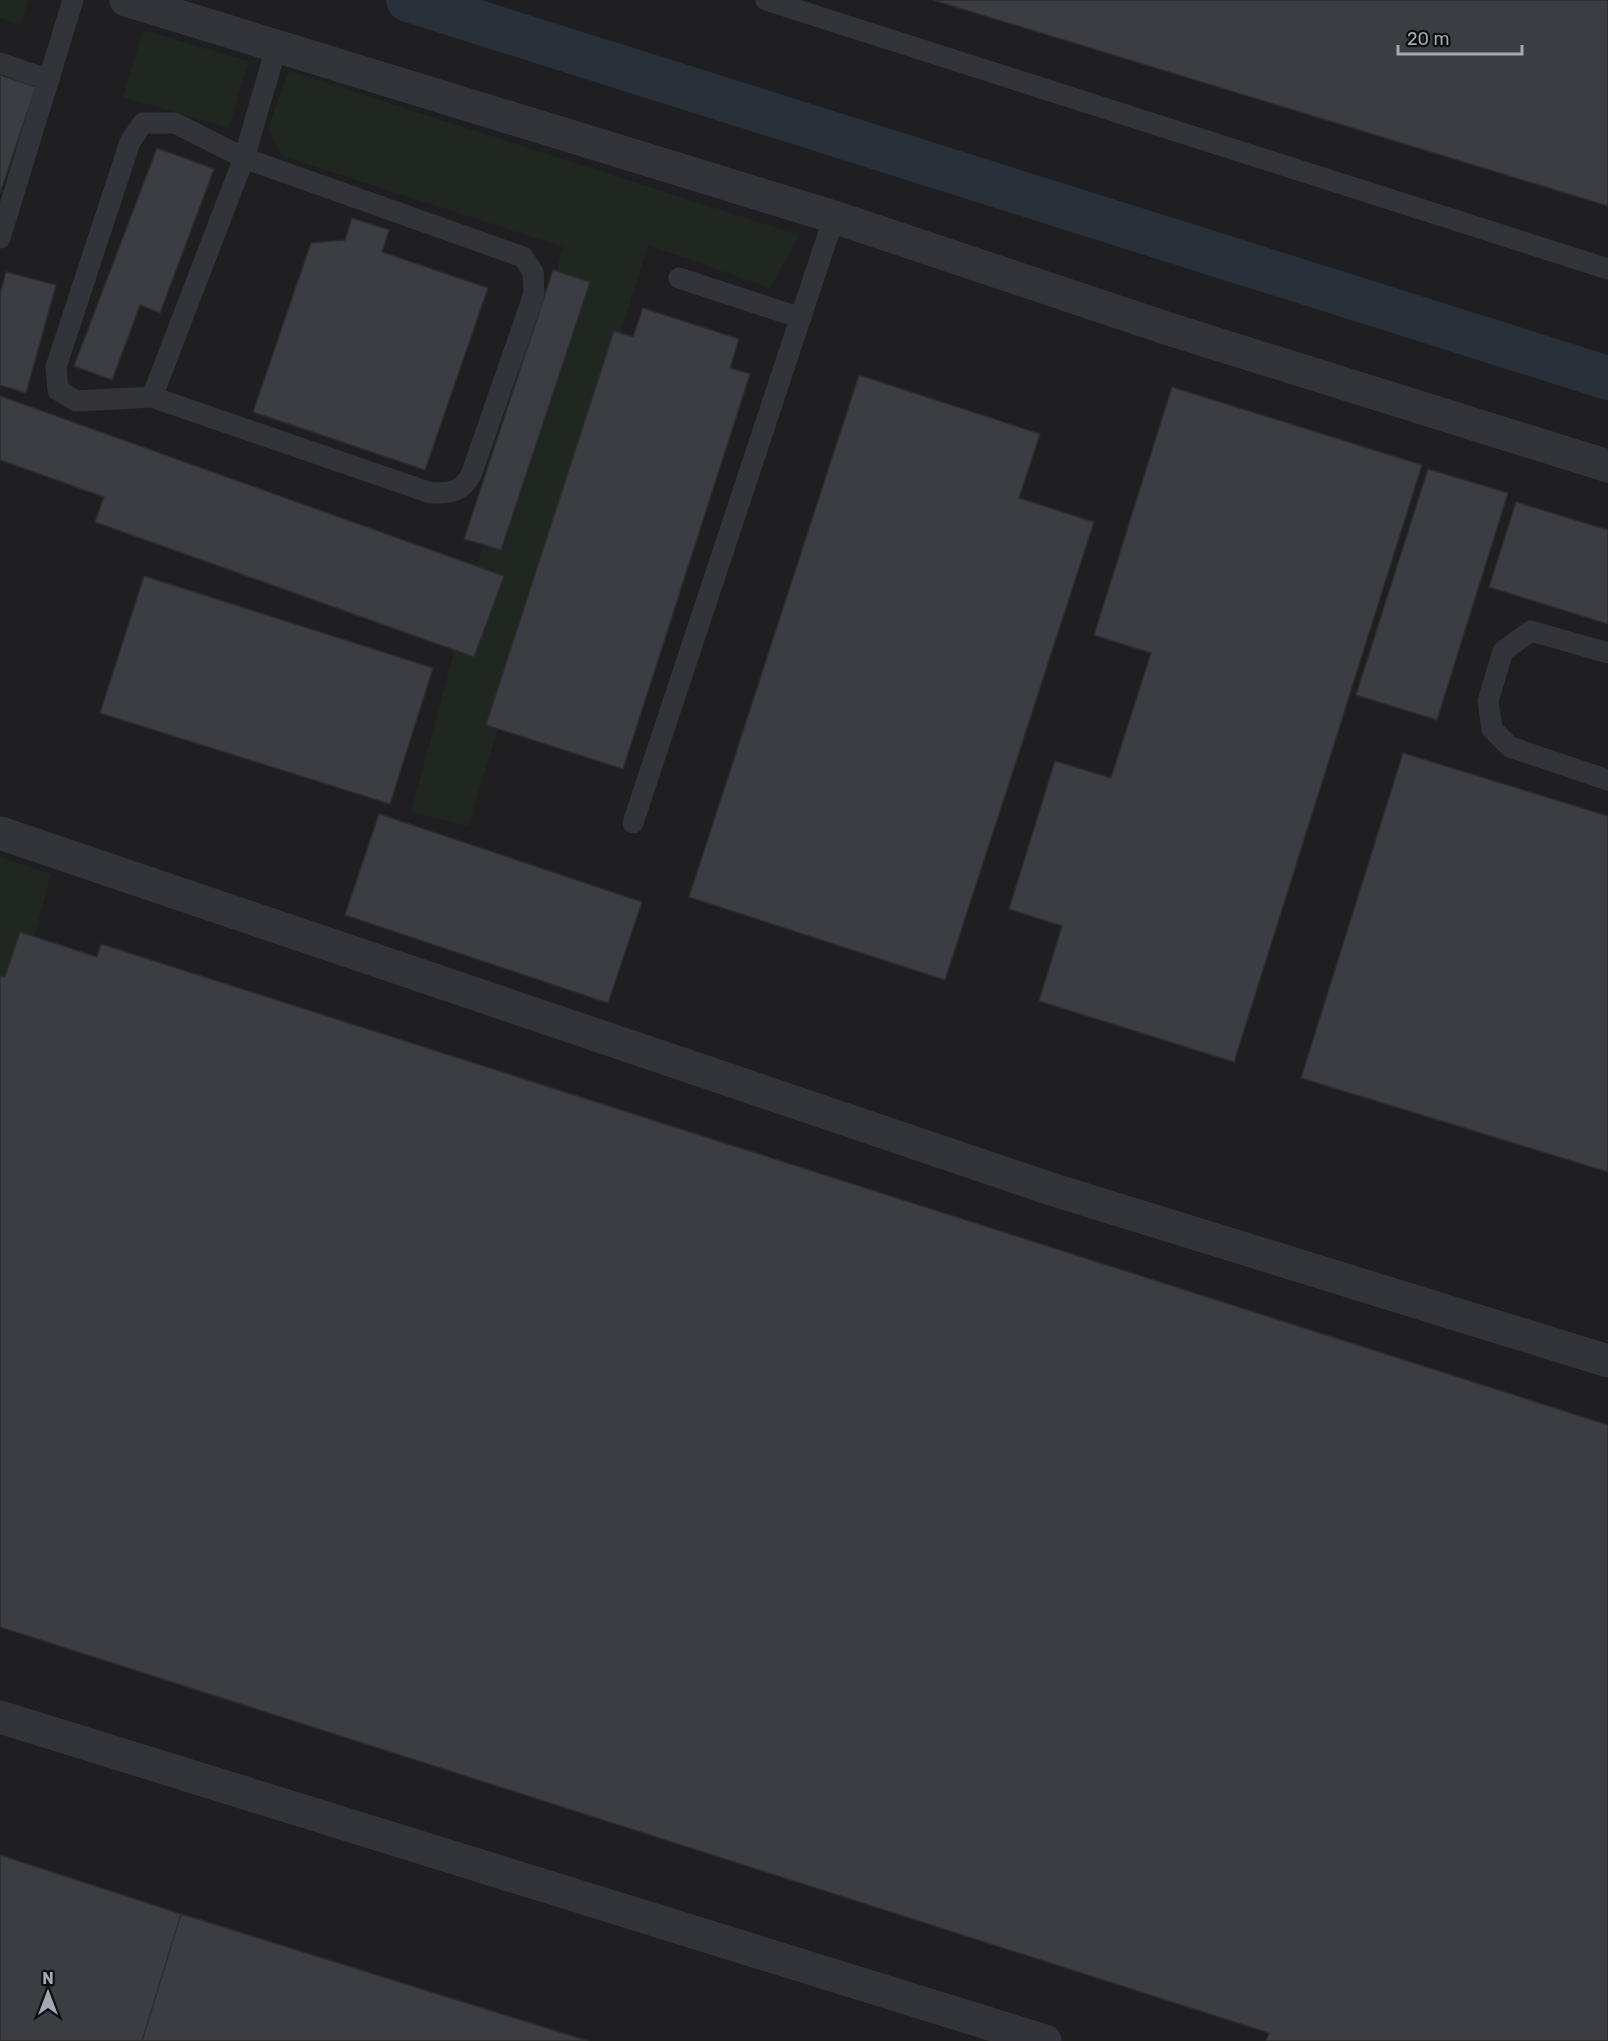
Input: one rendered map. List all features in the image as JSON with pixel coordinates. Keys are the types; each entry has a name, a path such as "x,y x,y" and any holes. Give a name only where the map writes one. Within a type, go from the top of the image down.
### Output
{"street":[{"path":"126,0 834,217 1172,330 1608,466"},
{"path":"0,833 1052,1189 1608,1361"},
{"path":"0,1717 1045,2041"}],"lane":[{"path":"0,238 73,0"},
{"path":"766,0 1608,269"},
{"path":"152,397 244,158 277,45"},
{"path":"0,63 49,80"},
{"path":"143,123 175,123 244,158 522,257 533,272 534,294 471,475 464,487 450,493 431,493 152,397 76,401 58,390 56,367 130,142 143,123"},
{"path":"633,823 834,217"},
{"path":"679,278 801,318"},
{"path":"1608,653 1531,631 1503,651 1488,701 1492,729 1510,747 1608,780"}],"shaded area":[{"path":"0,0 1608,0 1608,2041 0,2041"},
{"path":"0,0 28,0 21,25 0,18"},
{"path":"143,30 248,61 229,128 123,97"},
{"path":"289,71 799,235 770,288 648,245 468,826 411,812 563,247 282,156 268,128"},
{"path":"0,857 51,874 0,1063"}],"building":[{"path":"933,0 1608,0 1608,206"},
{"path":"0,75 36,87 0,193"},
{"path":"157,148 214,169 160,313 140,305 112,380 74,366"},
{"path":"352,218 389,230 382,252 488,288 425,470 253,412 311,243 345,240"},
{"path":"553,270 590,282 501,550 464,539"},
{"path":"6,272 56,285 26,393 0,385 0,294"},
{"path":"643,308 739,339 730,368 750,374 623,769 486,725 614,331 633,337"},
{"path":"859,375 1040,434 1019,498 1094,522 945,980 689,897"},
{"path":"1172,387 1422,465 1234,1062 1039,1001 1062,926 1009,909 1055,761 1111,778 1151,653 1094,635"},
{"path":"0,396 504,576 474,657 95,522 104,497 0,460"},
{"path":"1428,469 1508,493 1437,720 1356,695"},
{"path":"1516,502 1608,530 1608,624 1489,587"},
{"path":"144,576 433,668 390,804 100,713"},
{"path":"1403,753 1608,816 1608,1172 1301,1078"},
{"path":"379,814 642,902 608,1003 345,915"},
{"path":"20,932 97,957 101,944 1608,1425 1608,2041 1266,2041 1269,2033 0,1627 0,976 5,977"},
{"path":"0,1855 181,1914 588,2041 0,2041"},
{"path":"181,1914 588,2041 142,2041"}],"waterway":[{"path":"408,0 1608,378"}]}
